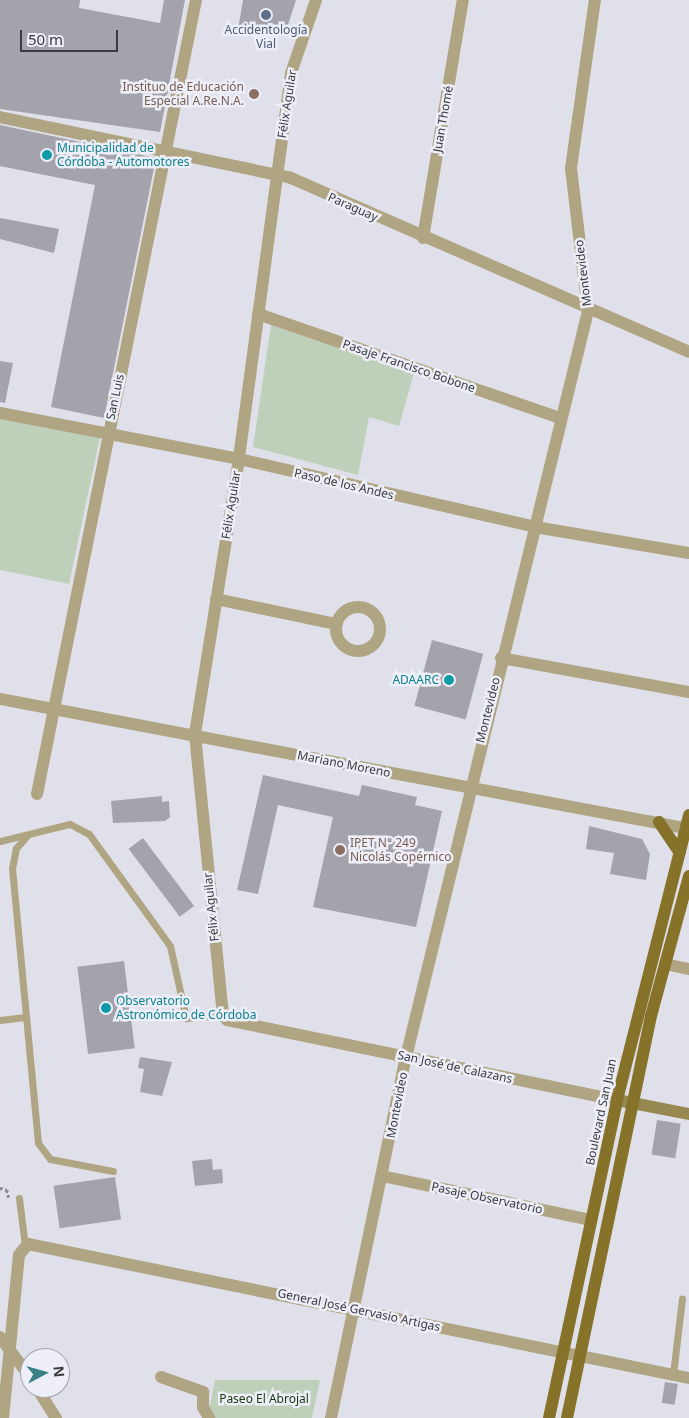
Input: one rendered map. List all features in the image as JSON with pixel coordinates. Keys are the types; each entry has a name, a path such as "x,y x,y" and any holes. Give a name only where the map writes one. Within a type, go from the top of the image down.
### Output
{"main road":[{"name":"Boulevard San Juan","path":"549,1418 617,1100 688,828 689,814"},
{"path":"659,822 680,853"},
{"path":"567,1418 632,1103 664,964 689,876"}],"street":[{"name":"San Luis","path":"37,794 107,435 196,0"},
{"name":"Félix Aguilar","path":"223,1015 195,735 239,459 276,173 291,73 316,0"},
{"name":"Juan Thomé","path":"422,238 463,0"},
{"name":"Montevideo","path":"331,1418 406,1057 469,788 588,311 571,168 595,0"},
{"name":"Paraguay","path":"0,116 276,173 588,311 689,352"},
{"name":"Pasaje Francisco Bobone","path":"258,314 560,418"},
{"name":"Paso de los Andes","path":"0,413 239,459 535,527 689,553"},
{"path":"216,599 336,624"},
{"path":"501,658 689,692"},
{"name":"Mariano Moreno","path":"0,698 688,828"},
{"path":"664,964 689,969"},
{"name":"San José de Calazans","path":"223,1015 227,1020 689,1114"},
{"name":"Pasaje Observatorio","path":"382,1176 591,1220"},
{"path":"4,1418 5,1341 19,1255 26,1245"},
{"name":"General José Gervasio Artigas","path":"26,1245 355,1309 689,1378"},
{"path":"5,1341 20,1363"},
{"path":"161,1377 203,1392 202,1407 209,1418"},
{"path":"43,1398 56,1418"}],"lane":[{"path":"0,841 26,837 70,824 89,834 170,946 186,1018 223,1015"},
{"path":"26,837 16,848 12,868 23,1017 42,1152 50,1159 113,1171"},
{"path":"0,1020 23,1017"},
{"path":"19,1198 26,1245"},
{"path":"672,1374 682,1299"}],"green space":[{"path":"271,325 414,373 399,426 369,417 358,475 253,447"},
{"path":"0,418 100,437 69,584 0,570"},
{"name":"Paseo El Abrojal","path":"215,1380 320,1380 312,1418 214,1418 209,1410"}],"building":[{"path":"0,0 80,0 79,8 160,23 164,0 185,0 160,132 0,109"},
{"name":"Accidentología Vial","path":"243,0 296,0 286,31 238,30"},
{"path":"0,125 156,158 104,418 51,407 95,185 0,166"},
{"path":"0,218 59,229 54,253 0,239"},
{"path":"0,361 13,363 5,403 0,402"},
{"name":"ADAARC","path":"432,640 483,654 466,719 414,706"},
{"name":"IPET N° 249 Nicolás Copérnico","path":"263,775 359,796 362,785 417,797 415,805 442,811 416,927 313,907 333,817 278,805 258,894 237,890"},
{"path":"162,796 162,802 169,801 170,817 165,821 113,823 111,801"},
{"path":"589,826 642,839 650,854 646,880 610,874 614,853 586,849"},
{"path":"143,838 194,906 180,917 129,849"},
{"name":"Observatorio Astronómico de Córdoba","path":"124,961 135,1048 88,1054 77,967"},
{"path":"140,1057 172,1062 162,1096 140,1092 144,1069 138,1068"},
{"path":"657,1120 681,1124 675,1158 652,1155"},
{"path":"212,1159 213,1170 222,1169 223,1183 195,1186 192,1161"},
{"path":"115,1177 121,1220 60,1228 54,1186"},
{"path":"665,1382 678,1384 675,1405 662,1403"}],"place":[{"name":"Accidentología Vial","path":"266,15"},
{"name":"Instituo de Educación Especial A.Re.N.A.","path":"254,94"},
{"name":"Municipalidad de Córdoba - Automotores","path":"47,155"},
{"name":"ADAARC","path":"449,680"},
{"name":"IPET N° 249 Nicolás Copérnico","path":"340,850"},
{"name":"Observatorio Astronómico de Córdoba","path":"106,1008"}]}
